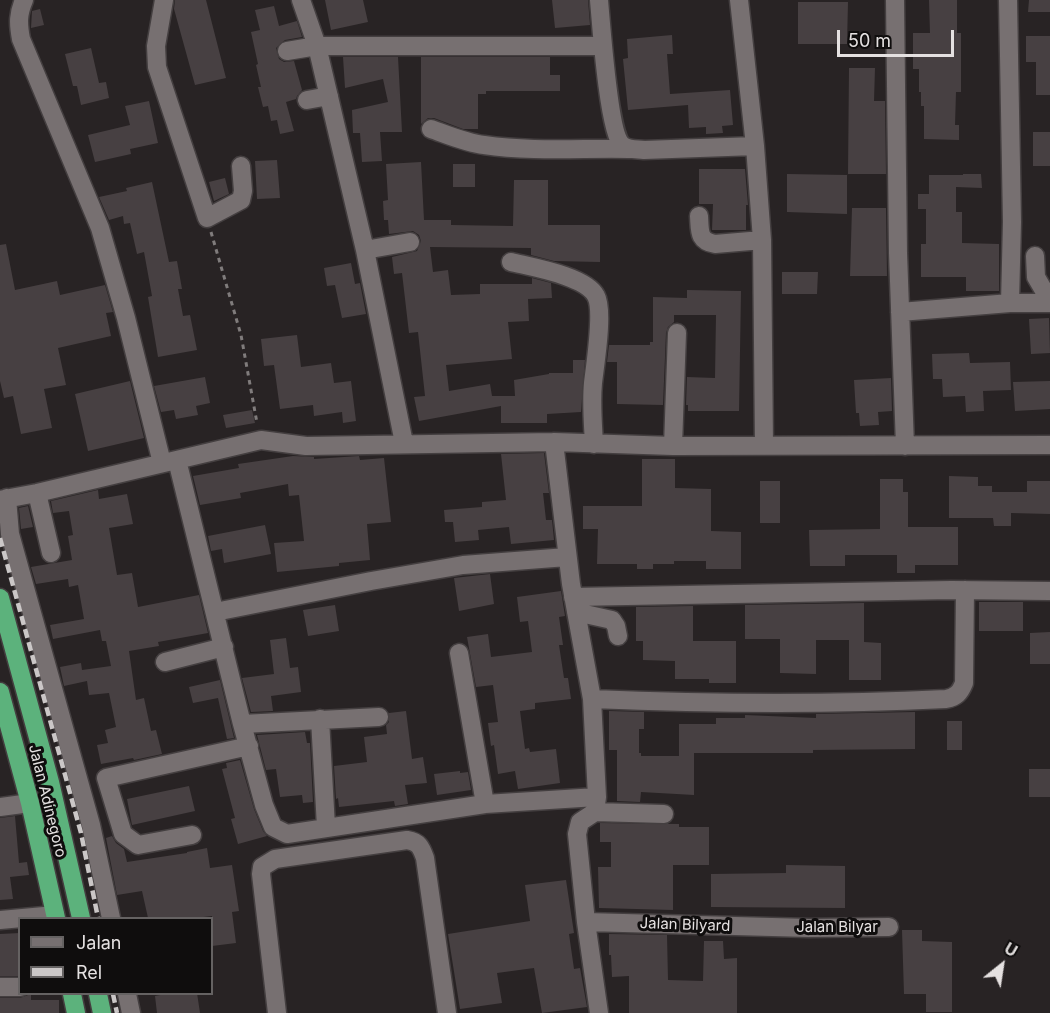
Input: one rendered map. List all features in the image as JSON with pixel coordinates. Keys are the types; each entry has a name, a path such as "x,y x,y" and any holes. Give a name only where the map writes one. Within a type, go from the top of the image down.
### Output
{"highway":[{"path":"0,598 50,782 81,917"},
{"name":"Jalan Adinegoro","path":"0,692 30,803 56,916"},
{"path":"72,995 76,1013"},
{"path":"98,995 102,1013"}],"street":[{"path":"24,0 18,14 21,39 100,228 215,612 242,724 264,805 273,827 287,834 485,804 596,805 664,814"},
{"path":"164,0 156,46 157,67 207,218 241,200 243,191 241,166"},
{"path":"301,0 317,46 365,250 404,443"},
{"path":"599,0 613,127 620,144 629,149"},
{"path":"739,0 755,146 762,240 764,446"},
{"path":"895,0 900,312 905,446"},
{"path":"1008,0 1012,222 1010,303"},
{"path":"287,51 317,46 603,46"},
{"path":"307,100 328,96"},
{"path":"431,129 484,146 519,148 629,149 755,146"},
{"path":"699,216 700,236 708,243 762,240"},
{"path":"365,250 410,242"},
{"path":"900,312 1050,302 1036,277 1035,255"},
{"path":"511,262 582,283 596,296 598,351 593,384 594,444"},
{"path":"673,446 677,333"},
{"path":"111,917 91,825 10,534 4,499 261,440 306,446 554,442 673,446 1050,445"},
{"path":"554,442 567,557 592,699 598,784 596,805 578,827 578,855 599,1013"},
{"path":"37,493 51,553"},
{"path":"215,612 463,565 567,557"},
{"path":"575,605 965,590 1050,591"},
{"path":"592,699 714,704 881,703 955,697 964,683 965,590"},
{"path":"575,605 612,620 618,636"},
{"path":"165,662 224,647"},
{"path":"459,653 485,804"},
{"path":"242,724 320,718 379,717"},
{"path":"320,718 326,827"},
{"path":"192,835 138,845 128,839 123,834 106,778 249,746"},
{"path":"0,807 30,803"},
{"path":"277,1013 262,867 275,859 406,840 421,846 425,858 447,1013"},
{"path":"0,920 18,919"},
{"name":"Jalan Bilyard","path":"586,922 784,927"},
{"name":"Jalan Bilyar","path":"784,927 890,927"},
{"path":"0,987 18,987"},
{"path":"127,995 131,1013"}],"path":[{"path":"207,218 241,335 261,440"}],"building":[{"path":"175,0 206,0 226,78 195,85 174,9"},
{"path":"325,0 363,0 368,22 331,30"},
{"path":"552,0 588,0 590,25 555,28"},
{"path":"929,0 957,0 957,33 961,33 961,92 956,92 955,125 959,125 959,140 924,139 924,106 921,106 921,92 919,92 919,69 913,69 913,33 930,33"},
{"path":"1029,0 1050,0 1050,12 1028,12"},
{"path":"798,2 848,2 847,44 798,44"},
{"path":"274,6 279,26 297,21 302,37 285,40 276,48 279,59 284,62 294,61 302,90 296,99 286,102 294,131 280,134 277,120 271,121 268,106 263,107 258,87 261,87 256,65 258,64 251,32 260,30 255,10"},
{"path":"40,9 44,25 31,28 32,11"},
{"path":"672,35 673,54 667,54 670,94 730,90 733,125 722,126 723,133 706,134 706,127 689,128 688,105 628,110 623,59 628,58 627,39"},
{"path":"1026,36 1050,36 1050,95 1036,95 1036,62 1026,62"},
{"path":"91,48 99,83 106,82 109,98 81,105 77,86 73,86 65,54"},
{"path":"343,57 398,57 402,132 380,132 382,161 362,162 360,133 353,133 352,110 388,102 383,79 345,88"},
{"path":"421,57 550,57 550,75 560,75 560,91 486,91 486,94 478,94 478,129 463,129 434,118 428,118 421,124"},
{"path":"849,68 875,68 874,101 885,101 886,174 848,174"},
{"path":"149,101 158,143 130,149 131,154 95,162 88,135 130,125 125,106"},
{"path":"1033,132 1050,132 1050,166 1033,166"},
{"path":"277,160 280,198 257,199 255,161"},
{"path":"421,162 424,220 451,220 451,225 513,226 514,180 548,180 548,225 600,225 600,262 554,261 531,255 531,248 430,247 433,272 448,270 451,295 480,294 480,284 532,284 532,278 551,283 552,298 528,299 529,321 508,322 512,359 446,365 449,391 490,384 492,396 515,396 514,380 549,373 573,373 573,360 585,360 581,412 547,414 547,423 501,423 501,406 419,421 414,397 425,396 418,332 409,333 402,273 394,274 392,257 417,251 421,241 419,235 413,231 389,234 388,220 384,220 383,201 388,200 386,164"},
{"path":"453,164 475,164 475,187 453,187"},
{"path":"699,169 745,169 748,205 746,205 746,230 712,230 713,204 699,204"},
{"path":"787,174 847,175 847,214 787,212"},
{"path":"981,174 982,188 956,187 956,212 962,212 962,243 999,244 999,291 966,291 966,277 921,277 921,244 926,244 926,209 918,209 918,194 929,194 929,175"},
{"path":"225,178 229,194 214,201 209,182"},
{"path":"152,182 169,262 177,261 182,289 178,289 183,316 190,315 197,350 158,357 148,297 152,296 144,252 137,254 130,223 124,224 123,216 109,220 99,197 127,191 126,188"},
{"path":"852,208 886,208 887,276 850,276"},
{"path":"6,244 15,290 57,281 60,295 105,285 113,312 106,313 111,336 58,348 66,385 44,389 52,428 21,434 13,396 4,398 0,381 0,245"},
{"path":"351,263 355,284 360,283 366,314 342,318 335,285 327,286 324,268"},
{"path":"782,272 818,272 817,294 782,294"},
{"path":"687,290 741,291 739,411 688,411 688,405 686,405 687,377 715,378 716,315 674,315 674,322 668,327 666,333 663,405 617,404 617,362 607,362 609,345 650,345 650,342 653,342 653,297 687,298"},
{"path":"1049,318 1050,353 1031,354 1029,319"},
{"path":"297,335 301,367 331,363 334,383 351,381 356,421 343,423 342,412 314,416 313,405 280,409 274,365 264,366 261,339"},
{"path":"969,353 970,363 1010,362 1011,390 983,391 984,411 966,412 965,396 943,397 942,379 933,379 932,354"},
{"path":"205,377 210,403 196,406 198,415 176,419 174,410 161,412 154,386"},
{"path":"891,378 892,411 878,412 879,425 860,426 859,413 856,413 854,380"},
{"path":"130,381 144,438 88,451 75,394"},
{"path":"1050,381 1050,409 1015,411 1013,382"},
{"path":"252,410 255,423 226,428 223,415"},
{"path":"544,453 549,493 543,493 546,520 552,520 554,540 511,544 509,527 478,530 479,540 455,542 453,522 445,522 444,510 482,507 482,502 506,500 501,454"},
{"path":"293,456 314,457 314,459 359,456 360,460 384,458 391,522 367,524 370,560 339,563 339,566 277,572 274,543 304,541 299,495 289,496 288,484 240,493 241,498 200,505 193,476 239,468 238,464"},
{"path":"642,459 675,459 675,488 711,489 711,531 741,532 741,569 706,569 706,561 674,561 674,564 653,564 653,569 637,569 637,564 597,564 598,529 583,529 583,506 642,506"},
{"path":"949,476 978,477 978,486 992,486 992,492 1027,492 1027,481 1050,481 1050,514 1011,513 1011,526 994,526 993,518 949,518"},
{"path":"880,479 903,479 903,492 908,492 908,527 958,527 958,565 915,565 915,573 897,573 897,555 845,555 845,566 810,566 809,530 880,529"},
{"path":"760,481 780,481 780,523 760,523"},
{"path":"98,490 99,499 127,494 133,524 109,528 117,575 132,573 138,607 199,595 208,633 158,642 159,646 129,651 136,700 144,698 151,731 156,730 162,754 101,764 97,745 108,743 105,730 116,727 109,693 89,695 87,681 64,686 60,667 81,663 82,670 111,666 106,641 102,641 100,630 53,639 50,625 84,619 78,585 69,587 68,579 36,584 31,567 72,560 68,536 73,535 69,511 53,513 51,501"},
{"path":"28,506 33,527 21,529 19,508"},
{"path":"265,525 271,554 224,563 222,549 211,551 208,536"},
{"path":"490,574 494,604 459,611 454,578"},
{"path":"561,591 565,616 559,617 563,645 559,645 564,678 568,678 571,699 535,703 535,709 520,711 525,749 529,748 530,752 556,749 560,783 518,789 515,771 498,774 488,723 498,722 493,685 476,687 467,637 488,634 491,657 532,652 528,621 520,622 517,597"},
{"path":"979,602 1023,602 1023,631 979,631"},
{"path":"864,603 864,642 881,643 881,680 849,680 849,640 816,640 816,674 780,673 780,639 745,639 745,605"},
{"path":"335,605 339,631 308,636 303,610"},
{"path":"693,606 693,641 736,641 736,683 709,683 709,679 675,679 675,661 643,660 643,641 636,641 636,607"},
{"path":"1050,632 1050,664 1030,664 1030,633"},
{"path":"286,638 290,668 298,667 301,692 271,696 273,711 251,712 242,678 274,674 270,640"},
{"path":"220,680 234,738 227,739 218,698 193,703 189,687"},
{"path":"406,711 412,759 423,757 427,783 405,785 408,804 395,806 394,801 339,807 338,798 336,799 334,766 367,762 364,737 387,734 386,725 389,722 389,713"},
{"path":"609,711 644,712 644,729 639,729 641,756 679,756 679,724 716,724 716,718 745,718 745,715 816,718 816,714 915,712 915,749 813,750 813,753 694,753 694,795 641,792 640,802 617,801 617,750 609,750"},
{"path":"947,721 962,721 962,750 947,750"},
{"path":"305,732 307,743 310,743 313,802 303,803 302,795 280,797 276,769 266,770 257,735"},
{"path":"240,760 254,809 267,836 238,844 231,819 235,818 222,769 227,768 226,763"},
{"path":"1029,769 1050,769 1050,797 1029,797"},
{"path":"460,771 460,773 468,772 471,790 437,795 434,774"},
{"path":"189,786 195,811 132,825 127,799"},
{"path":"15,816 19,863 27,862 29,875 10,877 13,899 0,900 0,818"},
{"path":"600,823 679,824 679,827 709,827 709,865 673,865 673,910 599,908 598,867 611,867 611,842 600,842"},
{"path":"112,836 116,843 124,849 127,862 207,848 210,868 232,865 239,911 232,912 236,943 213,946 212,916 148,917 142,891 117,895 106,838"},
{"path":"786,865 845,866 845,908 711,907 711,874 786,873"},
{"path":"566,880 574,933 569,934 574,969 580,968 587,1007 542,1013 534,968 497,973 502,1003 460,1009 448,934 530,921 525,885"},
{"path":"902,930 922,930 922,941 952,942 952,1012 926,1012 926,994 904,994"},
{"path":"18,933 18,976 0,976 0,934"},
{"path":"609,934 667,935 668,980 703,981 704,941 723,941 724,959 737,958 737,1013 629,1013 629,976 612,977"},
{"path":"31,995 31,1000 59,1000 59,1013 0,1013 0,998 20,998"},
{"path":"197,995 200,1013 157,1013 155,996"}],"railway":[{"path":"0,538 81,833 98,917"},
{"path":"113,995 117,1013"}]}
